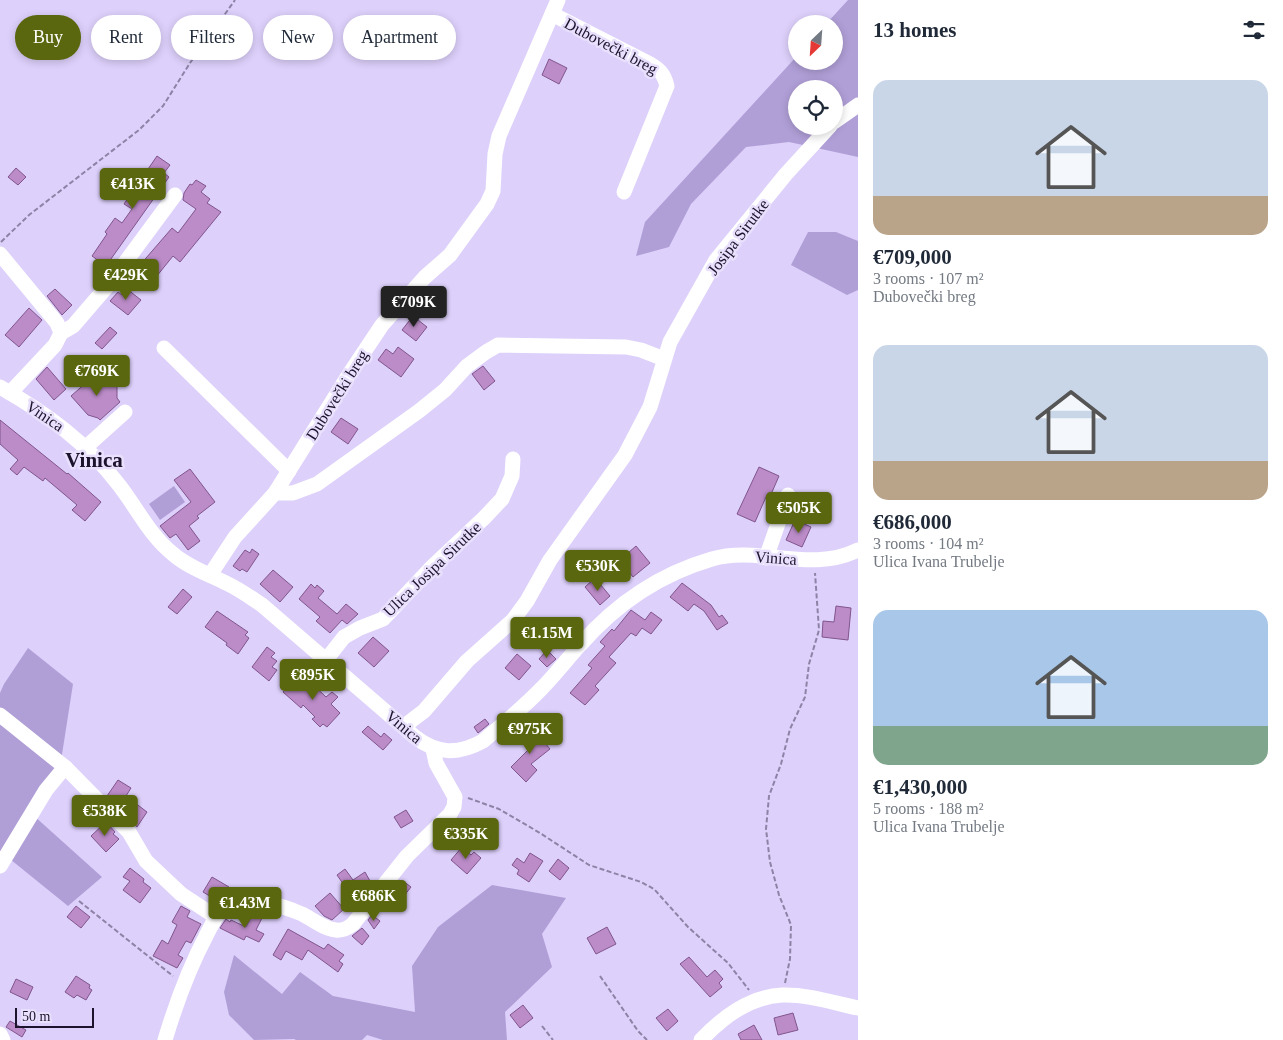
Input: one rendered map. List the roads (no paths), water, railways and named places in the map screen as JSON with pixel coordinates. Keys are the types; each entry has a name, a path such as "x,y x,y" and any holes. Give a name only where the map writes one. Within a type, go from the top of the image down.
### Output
{"street":[{"name":"Dubovečki breg","path":"210,575 235,537 274,493 382,325 425,277 450,254 487,204 493,191 495,154 499,136 558,0"},
{"name":"Dubovečki breg","path":"552,14 661,70 665,78 667,86 624,192"},
{"path":"843,116 858,105"},
{"name":"Josipa Sirutke","path":"664,360 670,342 716,260 786,174 822,135"},
{"path":"5,390 55,345 61,332 73,326 110,283 175,195"},
{"path":"0,254 57,323 61,332"},
{"path":"274,493 293,493 317,484 419,411 445,390 467,366 498,345 626,347 641,350 664,360 650,407 626,454 550,560 513,620 467,661 424,711 403,727"},
{"path":"164,348 289,471"},
{"name":"Vinica","path":"5,390 58,423 86,447 120,486 162,544 186,563 245,593 262,605 403,727 425,745 433,749 459,750 471,748 483,741 543,687 600,623 622,604 651,584 688,566 714,558 739,555 814,561 832,559 858,550"},
{"path":"86,447 125,412"},
{"name":"Ulica Josipa Sirutke","path":"326,660 344,637 383,619 433,566 502,499 512,476 513,459"},
{"path":"766,558 788,495"},
{"path":"0,715 65,767 129,832 146,861 181,894 216,917"},
{"path":"165,1040 184,982 196,953 216,917 229,902 237,899 247,899 288,909 336,930 348,928 353,924 407,856 450,814 454,807 455,797 436,762 433,749"},
{"path":"0,866 46,790 65,767"},
{"path":"701,1040 714,1026 736,1010 757,1000 782,995 804,996 858,1008"},
{"path":"0,1034 4,1040"}],"district":[{"name":"Vinica","path":"94,460"}]}
